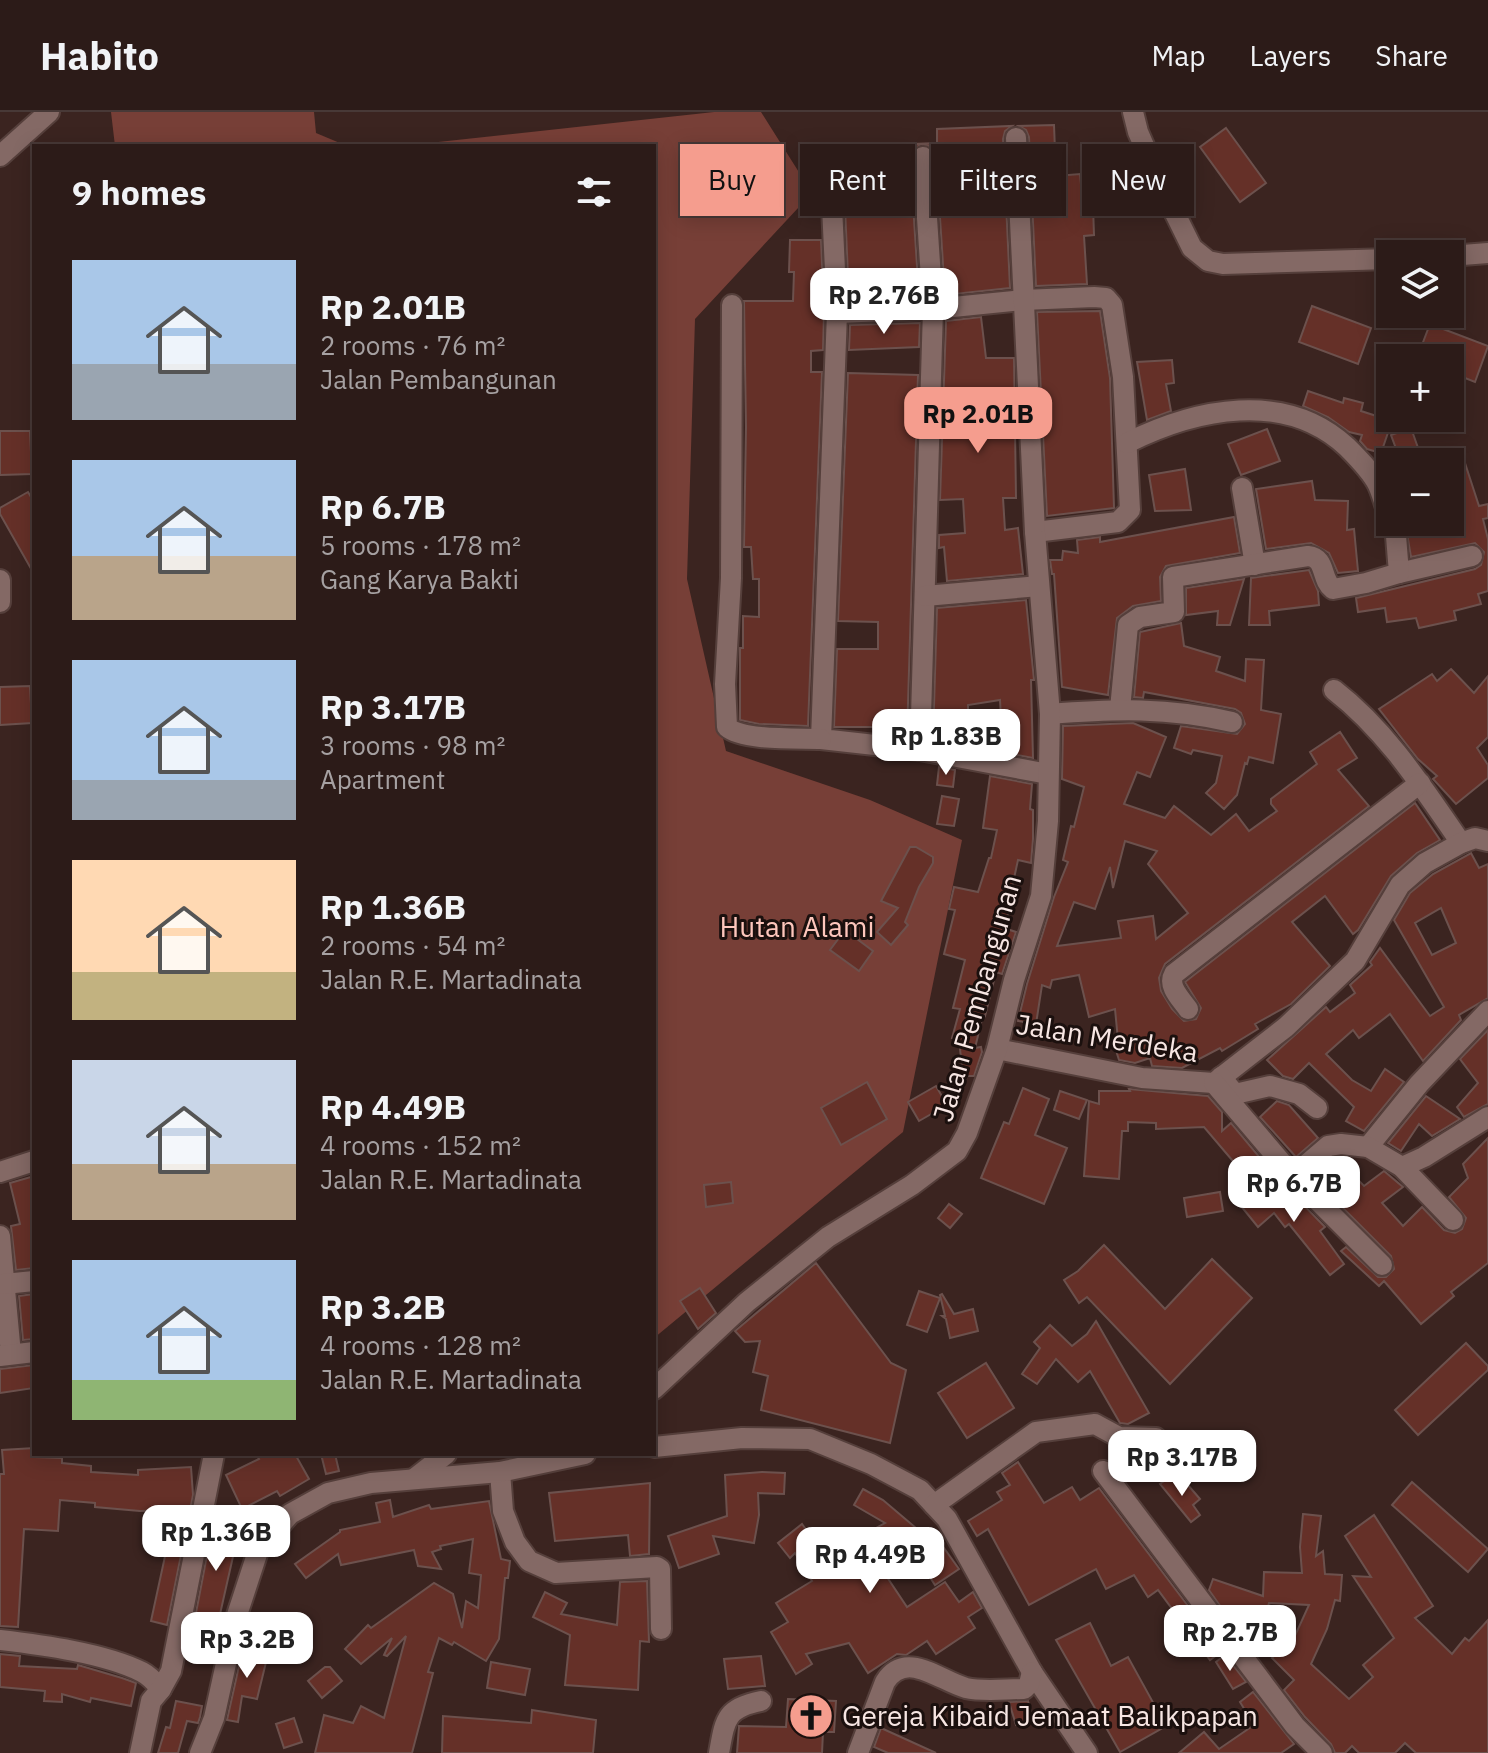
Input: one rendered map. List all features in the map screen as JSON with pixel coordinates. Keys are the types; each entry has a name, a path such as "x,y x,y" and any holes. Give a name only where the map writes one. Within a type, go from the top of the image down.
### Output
{"street":[{"path":"0,156 49,112"},
{"path":"1133,112 1156,174 1192,248 1208,261 1223,264 1376,259"},
{"name":"Jalan Pembangunan","path":"656,1387 747,1302 828,1237 912,1185 957,1151 967,1133 997,1049 1014,980 1041,896 1048,821 1050,714 1035,532 1016,138"},
{"path":"920,750 933,309 923,157"},
{"path":"821,739 837,313 832,216"},
{"path":"1464,255 1488,253"},
{"path":"837,313 933,309 1023,300 1106,298 1112,305 1123,377 1130,510 1118,522 1035,532"},
{"path":"732,305 731,578 725,684 727,727 733,733 749,735 920,750 1048,774"},
{"path":"1127,443 1180,420 1235,410 1267,410 1309,422 1334,435 1358,458 1376,482"},
{"path":"1242,488 1255,565"},
{"path":"1396,536 1399,573"},
{"path":"1120,709 1128,625 1140,617 1174,612 1173,577 1296,557 1316,557 1321,562 1327,584 1333,589 1472,556"},
{"path":"0,580 0,602"},
{"path":"925,596 1039,586"},
{"path":"1334,690 1383,735 1420,783 1478,836"},
{"path":"1050,714 1120,709 1182,711 1232,722"},
{"path":"1188,1009 1172,985 1174,974 1420,783"},
{"name":"Jalan Merdeka","path":"997,1049 1142,1078 1218,1080 1286,1027 1355,961 1400,885 1425,863 1478,836"},
{"path":"1368,1147 1419,1084 1488,1011"},
{"path":"1218,1080 1235,1094 1270,1086 1299,1094 1317,1108"},
{"path":"1218,1080 1293,1176 1382,1265"},
{"path":"1402,1167 1424,1157 1488,1117"},
{"path":"1293,1176 1328,1146 1368,1147 1402,1167 1453,1220"},
{"path":"0,1172 32,1162"},
{"path":"0,1236 5,1355 32,1352"},
{"path":"4,1284 32,1281"},
{"path":"934,1505 1036,1432 1095,1424 1119,1437 1156,1438"},
{"path":"656,1447 742,1438 810,1439 871,1464 920,1490 947,1519 1032,1672 1086,1752"},
{"path":"140,1753 151,1701 171,1671 214,1456"},
{"path":"414,1479 443,1456"},
{"path":"200,1753 214,1718 236,1618 258,1551 290,1514 328,1493 371,1483 500,1472 576,1456"},
{"path":"1103,1471 1295,1726 1322,1753"},
{"path":"500,1472 503,1511 515,1542 529,1561 556,1573 657,1567 660,1569 661,1629"},
{"path":"0,1640 47,1646 106,1660 145,1674 161,1689"},
{"path":"858,1753 885,1682 903,1668 918,1668 967,1688 1024,1689 1032,1672"},
{"path":"719,1753 723,1724 730,1714 743,1704 761,1701"}],"green space":[{"path":"111,112 314,112 316,133 342,144 115,144"},
{"name":"Hutan Alami","path":"714,112 761,112 781,144 680,144 680,216 784,216 784,149 800,174 800,206 695,319 687,579 726,751 870,800 962,840 903,1132 656,1336 656,144 419,144"}],"building":[{"path":"1054,125 1055,144 1029,144 1026,130 1019,126"},
{"path":"1012,126 1005,131 1003,144 931,144 931,149 921,144 915,149 915,144 912,144 937,143 937,129"},
{"path":"1226,128 1266,183 1240,202 1200,147"},
{"path":"1080,174 1082,216 1093,216 1094,235 1084,236 1087,284 1036,286 1033,216 1066,216 1066,175"},
{"path":"845,216 914,216 919,297 906,297 906,290 854,294 855,299 849,299"},
{"path":"940,216 1007,216 1010,288 945,295"},
{"path":"790,240 821,240 824,313 823,350 811,351 811,372 822,372 808,726 740,720 743,616 759,617 759,579 753,579 751,547 744,547 744,301 793,301 794,272 789,272"},
{"path":"1312,306 1371,328 1358,364 1299,342"},
{"path":"1100,311 1110,378 1114,508 1047,516 1037,312"},
{"path":"981,317 986,358 1014,358 1016,498 1003,498 1005,530 1018,528 1023,574 947,581 944,547 939,548 939,535 965,533 963,499 940,500 946,321"},
{"path":"920,323 919,347 849,350 850,325"},
{"path":"1428,328 1441,328 1488,346 1475,382 1464,378 1464,344 1422,344"},
{"path":"1172,360 1174,383 1166,384 1171,411 1147,420 1137,362"},
{"path":"848,373 918,375 907,736 877,732 877,727 834,727 837,649 878,649 878,622 838,621"},
{"path":"1308,391 1343,403 1344,398 1363,403 1361,411 1376,416 1376,432 1388,432 1383,448 1376,448 1376,452 1367,449 1360,441 1362,435 1349,432 1328,417 1303,406"},
{"path":"1267,429 1280,461 1241,475 1228,444"},
{"path":"0,431 30,431 32,474 0,475"},
{"path":"1412,432 1418,448 1396,448 1391,435"},
{"path":"1464,460 1479,506 1488,504 1488,518 1483,519 1488,539 1488,591 1478,594 1481,604 1454,611 1456,620 1419,628 1416,618 1387,622 1385,608 1358,612 1356,598 1475,569 1481,565 1484,552 1475,543 1411,557 1407,536 1464,536"},
{"path":"1185,469 1191,510 1155,511 1149,475"},
{"path":"1312,481 1315,500 1348,501 1347,530 1354,529 1358,571 1338,573 1329,553 1311,543 1266,549 1256,489"},
{"path":"28,492 32,499 32,570 0,514 0,508"},
{"path":"1234,517 1240,553 1166,566 1160,577 1161,601 1133,606 1117,618 1108,695 1062,687 1054,574 1050,560 1062,560 1063,551 1078,553 1077,540 1100,537 1100,542"},
{"path":"1309,570 1318,591 1319,605 1269,611 1270,625 1249,625 1251,578"},
{"path":"1244,579 1230,625 1217,625 1218,611 1186,615 1186,588"},
{"path":"1026,600 1034,680 1031,680 1033,758 990,750 992,735 1002,738 1000,700 968,705 968,728 972,729 969,746 933,739 937,608"},
{"path":"1181,623 1184,646 1220,657 1216,671 1245,681 1246,659 1264,660 1261,710 1281,714 1273,763 1249,757 1237,795 1224,809 1206,793 1216,783 1222,756 1193,750 1191,754 1174,748 1181,726 1237,734 1245,724 1241,713 1235,709 1144,692 1143,698 1134,697 1140,632"},
{"path":"1451,669 1474,693 1488,676 1488,737 1477,748 1488,765 1488,778 1456,804 1433,779 1437,776 1418,759 1379,709 1432,674 1437,681"},
{"path":"30,686 32,723 0,725 0,687"},
{"path":"1133,723 1166,737 1150,777 1137,772 1124,804 1165,818 1174,806 1211,835 1236,814 1249,831 1277,811 1271,799 1317,764 1310,752 1340,732 1357,758 1338,770 1369,806 1165,964 1159,978 1161,991 1184,1021 1196,1019 1201,1008 1185,982 1415,803 1440,840 1417,853 1391,876 1353,934 1325,896 1292,922 1330,966 1291,1004 1255,1024 1258,1029 1222,1051 1220,1048 1182,1068 1152,1066 1150,1058 1135,1063 1119,1060 1113,1041 1118,1040 1115,1009 1089,1017 1079,975 1052,980 1050,988 1042,985 1036,1024 1018,1021 1054,897 1068,862 1063,860 1084,787 1062,779 1063,726","holes":["1125,841 1157,851 1148,864 1188,913 1156,939 1153,916 1118,921 1121,938 1057,946 1074,902 1095,909 1110,867 1113,888"]},
{"path":"939,767 955,770 953,787 937,785"},
{"path":"990,776 1032,784 1031,863 1018,860 1011,892 1014,893 1004,928 1016,932 1002,974 996,972 983,1015 975,1048 981,1047 982,1052 974,1076 967,1076 964,1085 959,1040 952,1038 960,1009 953,1008 965,960 944,954 955,910 949,909 954,887 978,892 991,858 997,830 983,828"},
{"path":"942,796 959,799 954,826 937,824"},
{"path":"910,847 933,857 933,863 919,887 905,922 908,925 891,945 877,932 898,908 881,901"},
{"path":"1471,853 1479,868 1488,864 1488,998 1459,1015 1461,1020 1423,1061 1390,1014 1359,1038 1353,1030 1326,1054 1352,1080 1371,1091 1385,1069 1404,1082 1364,1131 1346,1121 1354,1107 1309,1063 1293,1079 1283,1076 1267,1060 1326,1007 1330,1012 1355,993 1350,985 1372,965 1370,962 1380,948 1430,1016 1444,1007 1394,920 1410,893 1433,874","holes":["1441,908 1456,943 1432,955 1415,923"]},
{"path":"845,930 873,951 859,971 830,950"},
{"path":"1488,1030 1488,1104 1464,1117 1457,1107 1478,1083 1460,1059"},
{"path":"867,1082 887,1119 841,1145 821,1108"},
{"path":"936,1086 947,1105 919,1121 908,1102"},
{"path":"1023,1088 1049,1099 1035,1135 1067,1148 1044,1204 981,1178 1004,1122 1009,1124"},
{"path":"1129,1089 1208,1096 1222,1112 1222,1131 1231,1123 1266,1165 1249,1180 1204,1127 1156,1129 1156,1123 1128,1122 1128,1131 1122,1131 1119,1179 1084,1176 1089,1101 1099,1104 1099,1091"},
{"path":"1060,1091 1087,1100 1079,1119 1054,1110"},
{"path":"1426,1096 1460,1119 1432,1136 1419,1124 1401,1151 1388,1143"},
{"path":"1277,1101 1289,1105 1318,1138 1296,1157 1260,1117"},
{"path":"1488,1138 1488,1263 1451,1292 1454,1296 1421,1324 1384,1281 1379,1286 1341,1251 1346,1247 1378,1277 1386,1277 1394,1269 1391,1256 1312,1177 1337,1158 1364,1186 1384,1171 1403,1187 1382,1203 1403,1226 1422,1207 1444,1230 1455,1233 1462,1229 1466,1218 1449,1197 1468,1178 1463,1164"},
{"path":"32,1177 32,1268 16,1270 11,1226 20,1224 10,1183"},
{"path":"731,1182 733,1203 706,1207 704,1185"},
{"path":"1264,1185 1278,1201 1290,1191 1325,1227 1320,1231 1344,1264 1330,1275 1289,1224 1285,1227 1274,1213 1258,1227 1241,1206"},
{"path":"1220,1192 1223,1211 1187,1217 1184,1198"},
{"path":"949,1204 962,1214 950,1228 938,1218"},
{"path":"1104,1245 1165,1309 1212,1259 1252,1298 1170,1384 1087,1297 1079,1303 1064,1280 1078,1271"},
{"path":"816,1263 891,1363 906,1370 890,1443 761,1410 768,1376 753,1372 760,1341 745,1342 735,1331"},
{"path":"700,1288 716,1313 698,1329 680,1301"},
{"path":"919,1291 940,1298 927,1332 907,1325"},
{"path":"32,1294 32,1339 23,1340 19,1296"},
{"path":"942,1294 954,1314 973,1309 978,1331 950,1338 946,1319 942,1316 945,1316"},
{"path":"1096,1321 1149,1413 1128,1424 1120,1423 1090,1371 1078,1382 1056,1359 1037,1384 1022,1374 1040,1348 1034,1342 1050,1325 1072,1346 1087,1334"},
{"path":"1466,1343 1488,1366 1488,1370 1418,1435 1395,1410"},
{"path":"986,1363 1014,1408 967,1438 938,1393"},
{"path":"32,1365 32,1388 0,1393 0,1369"},
{"path":"32,1448 34,1457 62,1458 62,1463 91,1466 91,1472 138,1475 138,1470 191,1467 193,1495 167,1625 151,1621 175,1510 140,1511 60,1500 58,1531 24,1529 18,1627 0,1626 2,1450"},
{"path":"257,1456 296,1456 309,1479 280,1496 277,1491 242,1509 226,1475 259,1459"},
{"path":"322,1456 335,1456 339,1471 326,1474"},
{"path":"1018,1462 1044,1503 1072,1487 1080,1500 1099,1488 1222,1651 1210,1660 1158,1590 1148,1597 1134,1575 1106,1589 1096,1569 1029,1605 988,1529 977,1536 968,1521 1002,1500 997,1492 1010,1485 1002,1473"},
{"path":"785,1473 784,1494 758,1493 759,1515 754,1543 713,1536 719,1554 679,1568 668,1536 727,1516 725,1475"},
{"path":"1171,1476 1181,1489 1187,1484 1200,1499 1193,1505 1200,1515 1191,1522 1160,1484"},
{"path":"1412,1482 1488,1549 1468,1572 1392,1505"},
{"path":"650,1483 649,1554 630,1556 628,1535 555,1541 549,1493"},
{"path":"863,1489 883,1500 923,1534 926,1531 941,1544 959,1569 935,1585 911,1548 900,1566 885,1574 907,1607 945,1582 959,1602 973,1592 982,1608 968,1617 975,1628 936,1654 927,1641 906,1655 897,1654 868,1673 849,1643 806,1654 812,1664 796,1674 771,1632 788,1622 776,1603 812,1581 795,1553 790,1558 778,1543 802,1524 828,1555 885,1523 854,1505"},
{"path":"390,1500 393,1517 429,1505 431,1509 489,1501 501,1559 510,1561 508,1578 505,1578 499,1639 486,1661 454,1642 452,1645 439,1638 428,1672 433,1673 412,1753 315,1753 324,1715 353,1723 361,1706 384,1718 406,1636 387,1656 384,1655 392,1638 361,1664 345,1649 368,1625 371,1628 434,1583 453,1594 462,1628 466,1601 478,1608 481,1575 469,1573 473,1539 440,1546 441,1549 432,1552 441,1569 418,1566 414,1550 341,1565 338,1554 306,1578 295,1564 340,1530 380,1522 376,1503"},
{"path":"1303,1514 1321,1516 1316,1556 1323,1551 1325,1574 1342,1575 1340,1601 1335,1600 1327,1629 1311,1664 1349,1699 1373,1677 1363,1665 1394,1638 1353,1576 1371,1577 1345,1536 1374,1515 1433,1606 1415,1618 1452,1654 1465,1638 1469,1641 1488,1620 1488,1753 1416,1753 1405,1743 1395,1753 1359,1753 1352,1746 1345,1753 1335,1753 1331,1744 1284,1690 1294,1680 1272,1658 1283,1646 1288,1651 1309,1605 1269,1603 1264,1620 1221,1607 1209,1590 1213,1579 1263,1596 1264,1572 1302,1573 1300,1547"},
{"path":"213,1524 239,1530 218,1623 195,1618"},
{"path":"647,1581 649,1642 640,1641 638,1690 565,1685 570,1635 533,1617 545,1592 567,1603 561,1614 617,1625 620,1582"},
{"path":"1090,1623 1111,1666 1128,1657 1166,1726 1120,1752 1056,1640"},
{"path":"1257,1629 1267,1641 1255,1651 1245,1638"},
{"path":"243,1648 268,1654 257,1699 242,1696 238,1722 227,1720"},
{"path":"0,1654 20,1656 19,1666 77,1669 78,1665 136,1683 131,1706 91,1698 90,1702 62,1694 62,1702 44,1701 45,1691 0,1687"},
{"path":"1225,1655 1246,1682 1233,1689 1216,1662"},
{"path":"761,1656 765,1686 728,1689 724,1659"},
{"path":"491,1662 530,1669 525,1695 487,1688"},
{"path":"325,1667 330,1667 342,1681 322,1698 308,1681"},
{"path":"1253,1692 1294,1744 1281,1753 1179,1753 1204,1732 1219,1749 1254,1725 1240,1702"},
{"path":"788,1699 836,1701 834,1732 823,1732 822,1753 737,1753 739,1726 786,1727"},
{"path":"176,1701 202,1706 198,1723 187,1721 178,1753 158,1753 166,1727 170,1728"},
{"path":"1028,1701 1033,1719 1016,1725 1009,1702"},
{"path":"532,1710 596,1720 593,1753 442,1753 443,1716 531,1723"},
{"path":"294,1718 302,1742 284,1748 276,1724"},
{"path":"881,1728 936,1753 888,1753 874,1747"}],"place":[{"name":"Gereja Kibaid Jemaat Balikpapan","path":"811,1716"}]}
